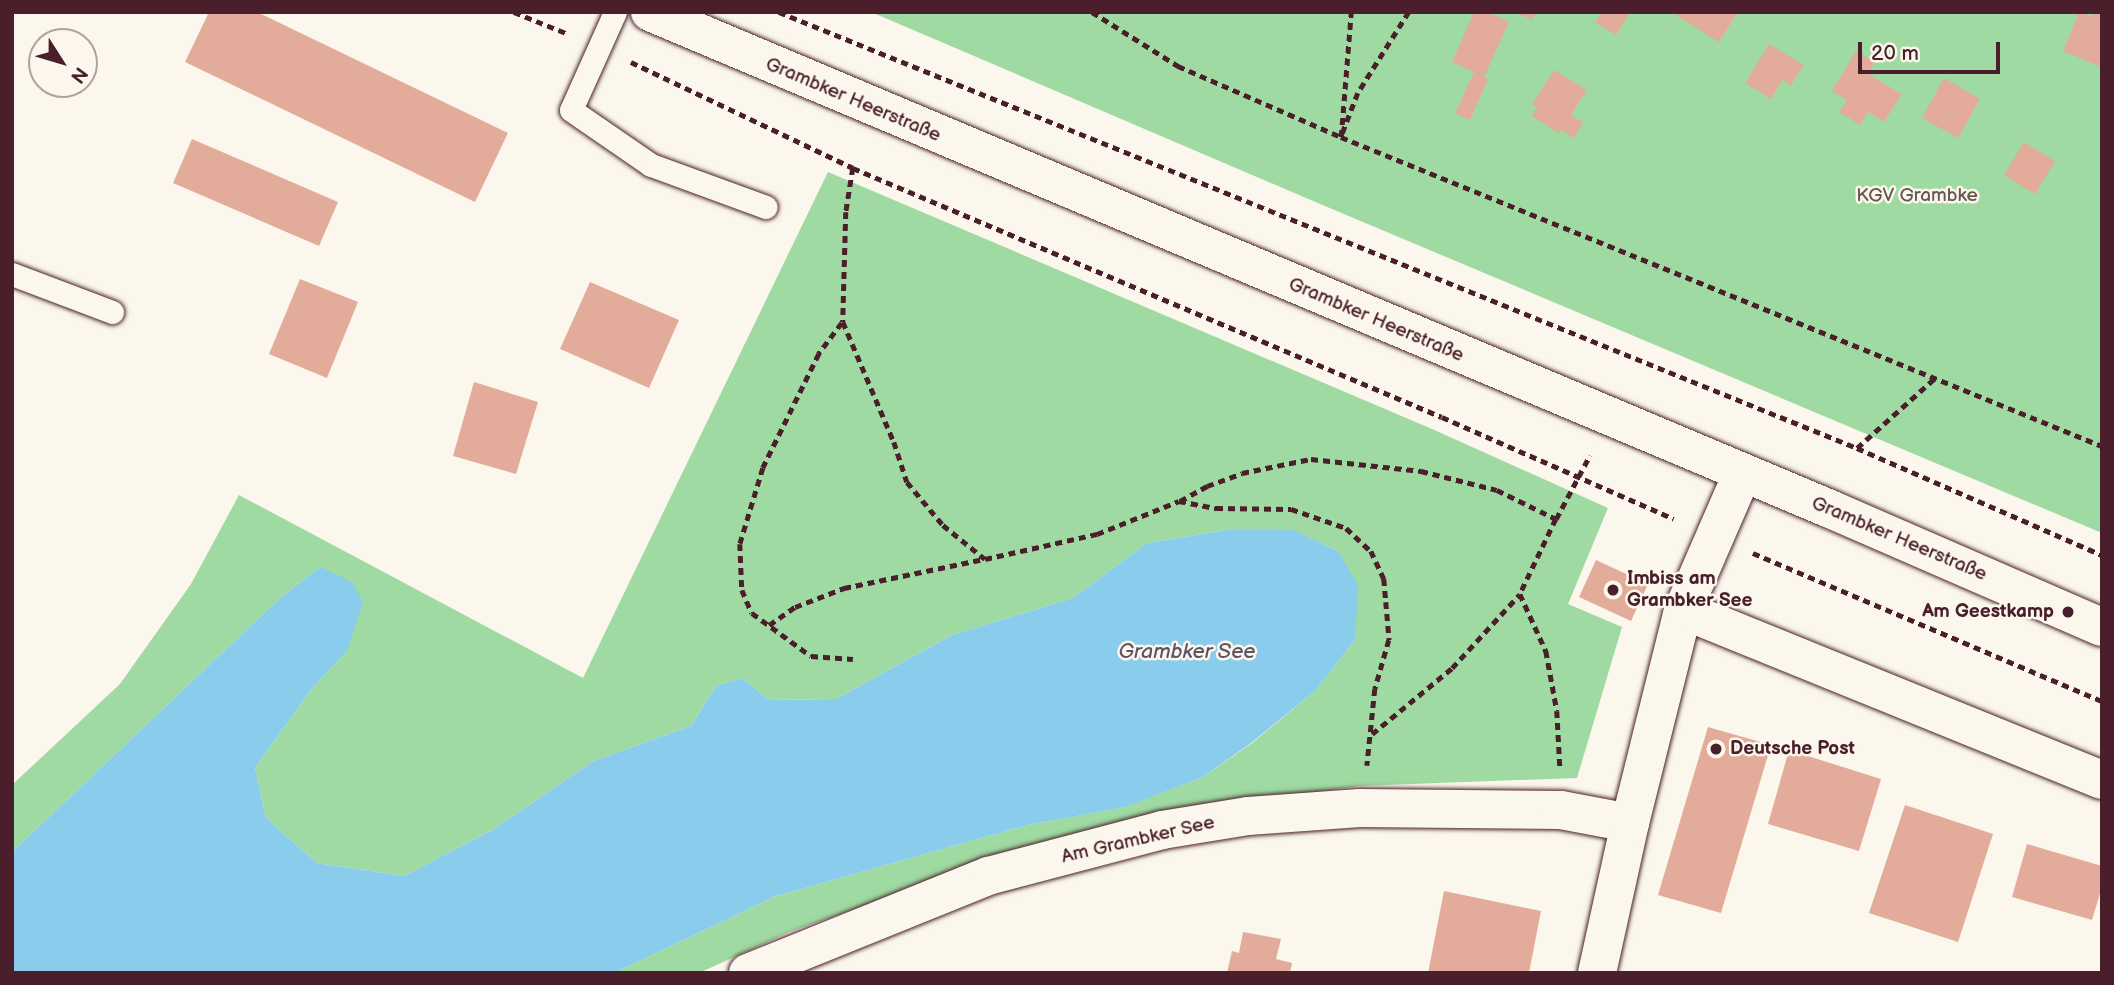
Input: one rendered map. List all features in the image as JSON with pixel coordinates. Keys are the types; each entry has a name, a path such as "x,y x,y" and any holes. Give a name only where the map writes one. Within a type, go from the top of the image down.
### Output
{"street":[{"name":"Grambker Heerstraße","path":"650,12 2102,627"},
{"path":"1598,973 1630,823 1683,610 1742,474"},
{"path":"1683,610 2102,780"},
{"name":"Am Grambker See","path":"748,973 988,876 1162,830 1248,816 1360,808 1561,810 1630,823"}],"lane":[{"path":"615,12 571,110 651,164 766,207"},
{"path":"12,274 112,312"}],"path":[{"path":"514,12 599,46 853,168 2102,701"},
{"path":"779,12 1857,448 2102,555"},
{"path":"1092,12 1178,66 1341,136 2102,446"},
{"path":"1341,136 1351,12"},
{"path":"1341,136 1358,93 1409,12"},
{"path":"853,168 846,212 843,322 894,442 907,482 943,525 985,559"},
{"path":"843,322 819,354 763,468 740,544 742,590 752,613 811,656 853,659"},
{"path":"1857,448 1936,377"},
{"path":"1372,734 1452,668 1520,594 1610,418"},
{"path":"769,625 796,607 844,589 1097,534 1179,502 1207,486 1242,473 1311,459 1421,471 1485,486 1556,519"},
{"path":"1179,502 1216,508 1291,509 1346,528 1371,551 1384,579 1389,640 1375,688 1372,734 1360,808"},
{"path":"1520,594 1546,651 1557,711 1561,810"}],"green space":[{"name":"KGV Grambke","path":"871,12 2102,12 2102,533 1306,198"},
{"path":"828,172 1432,429 1608,508 1568,604 1622,627 1577,778 1358,786 1216,806 1028,848 789,932 699,973 614,973 776,896 1028,825 1124,807 1203,777 1252,743 1315,691 1355,640 1338,551 1292,530 1227,530 1147,543 1073,598 952,635 836,699 769,700 742,678 716,686 691,726 593,761 494,829 404,876 317,863 266,818 255,768 309,692 347,651 320,567 280,598 12,852 12,785 120,684 191,584 239,495 583,678"}],"water":[{"name":"Grambker See","path":"1227,530 1293,530 1338,551 1358,585 1355,640 1315,691 1251,743 1203,777 1125,807 1028,825 776,896 614,973 12,973 12,852 280,598 320,567 352,582 363,602 347,651 309,692 255,768 266,818 317,863 404,876 494,829 593,761 691,726 716,686 742,678 769,700 836,699 952,635 1073,598 1147,543"}],"building":[{"path":"209,12 257,12 508,133 475,202 185,62"},
{"path":"1474,12 1487,12 1509,22 1484,77 1488,79 1470,120 1455,113 1474,72 1452,62"},
{"path":"1516,12 1536,12 1532,20"},
{"path":"1602,12 1630,12 1616,35 1595,22"},
{"path":"1679,12 1738,12 1719,42 1677,16"},
{"path":"2079,12 2092,17 2094,12 2102,14 2101,67 2063,51"},
{"path":"1769,44 1804,65 1791,85 1782,80 1771,99 1745,83"},
{"path":"1856,51 1875,62 1868,74 1902,94 1884,122 1868,112 1860,125 1839,112 1847,100 1832,91"},
{"path":"1554,70 1587,90 1571,115 1583,122 1574,138 1561,130 1559,133 1532,116 1537,108 1532,104"},
{"path":"1944,78 1980,99 1958,138 1922,118"},
{"path":"192,139 338,202 319,246 173,183"},
{"path":"2024,142 2055,161 2035,194 2004,175"},
{"path":"300,279 358,302 327,378 269,354"},
{"path":"590,282 679,320 649,388 560,349"},
{"path":"474,382 538,402 516,474 453,456"},
{"name":"Imbiss am Grambker See","path":"1596,560 1648,584 1631,621 1579,597"},
{"path":"1708,727 1771,745 1721,913 1658,895"},
{"path":"1789,750 1881,779 1859,851 1768,824"},
{"path":"1905,805 1993,834 1958,942 1869,913"},
{"path":"2027,844 2102,866 2102,887 2092,920 2012,897"},
{"path":"1444,891 1541,911 1529,973 1428,973"},
{"path":"1243,932 1281,939 1276,959 1292,963 1290,973 1227,973 1232,951 1239,953"}],"place":[{"name":"Imbiss am Grambker See","path":"1613,590"},
{"name":"Am Geestkamp","path":"2068,612"},
{"name":"Deutsche Post","path":"1716,749"}]}
